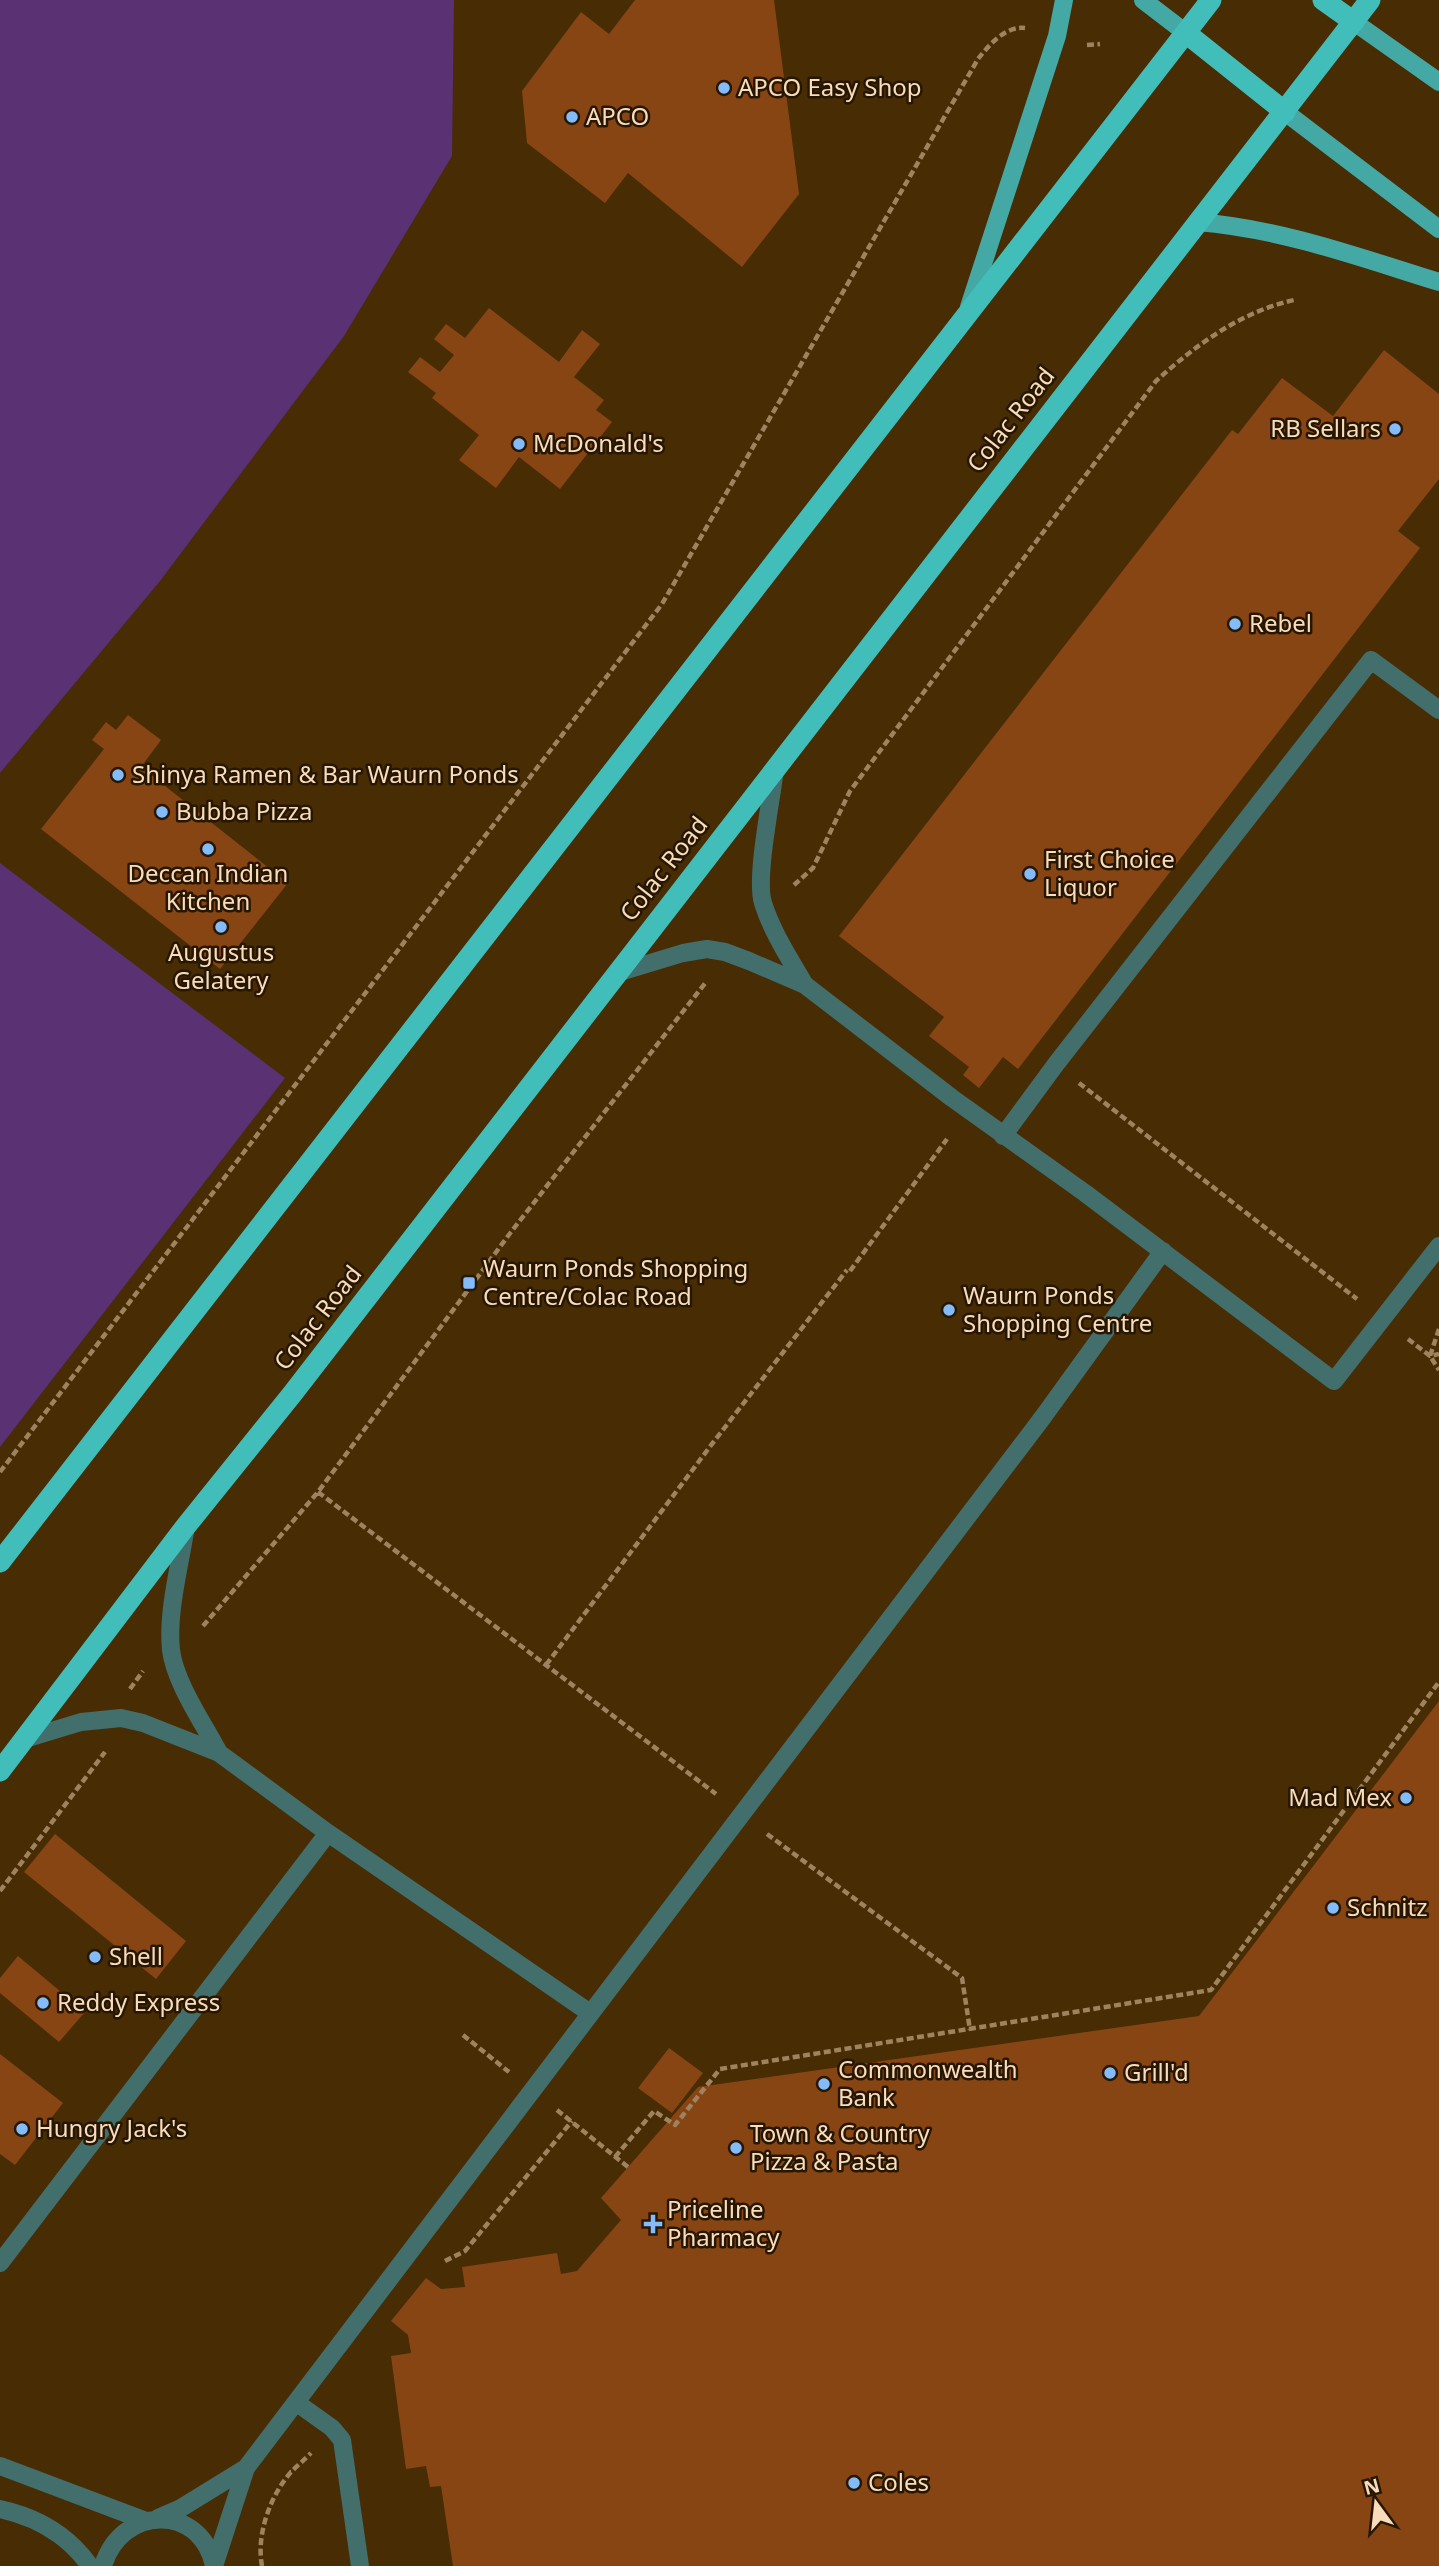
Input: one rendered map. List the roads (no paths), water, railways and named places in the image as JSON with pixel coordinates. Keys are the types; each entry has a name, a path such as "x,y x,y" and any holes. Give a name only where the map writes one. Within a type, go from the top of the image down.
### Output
{"highway":[{"path":"0,1562 1211,0"},
{"path":"1323,0 1354,22"},
{"name":"Colac Road","path":"0,1771 186,1526 293,1393 1370,0"},
{"path":"1186,33 1285,112"}],"main road":[{"path":"967,313 1057,36 1064,0"},
{"path":"1143,0 1186,33"},
{"path":"1354,22 1439,82"},
{"path":"1285,112 1439,229"},
{"path":"1197,222 1275,232 1439,282"}],"lane":[{"path":"1003,1136 1056,1064 1371,660 1439,710"},
{"path":"775,768 762,875 762,900 805,985"},
{"path":"617,973 683,953 707,949 749,961 805,985 1003,1136 1163,1251 1334,1381 1439,1246"},
{"path":"214,2566 246,2468 1043,1417 1163,1251"},
{"path":"186,1526 172,1617 171,1650 180,1679 219,1753"},
{"path":"25,1739 81,1722 121,1718 144,1723 219,1753 328,1833 590,2013"},
{"path":"0,2263 328,1833"},
{"path":"297,2403 332,2428 342,2440 360,2566"},
{"path":"0,2466 150,2521 175,2522 194,2532 207,2547 214,2566"},
{"path":"103,2566 110,2546 126,2530 181,2508 246,2468"},
{"path":"0,2509 29,2517 59,2534 90,2566"}],"place":[{"name":"APCO Easy Shop","path":"724,88"},
{"name":"APCO","path":"572,117"},
{"name":"RB Sellars","path":"1395,429"},
{"name":"McDonald's","path":"519,444"},
{"name":"Rebel","path":"1235,624"},
{"name":"Shinya Ramen & Bar Waurn Ponds","path":"118,775"},
{"name":"Bubba Pizza","path":"162,812"},
{"name":"Deccan Indian Kitchen","path":"208,849"},
{"name":"First Choice Liquor","path":"1030,874"},
{"name":"Augustus Gelatery","path":"221,927"},
{"name":"Waurn Ponds Shopping Centre/Colac Road","path":"469,1283"},
{"name":"Waurn Ponds Shopping Centre","path":"949,1310"},
{"name":"Mad Mex","path":"1406,1798"},
{"name":"Schnitz","path":"1333,1908"},
{"name":"Shell","path":"95,1957"},
{"name":"Reddy Express","path":"43,2003"},
{"name":"Grill'd","path":"1110,2073"},
{"name":"Commonwealth Bank","path":"824,2084"},
{"name":"Hungry Jack's","path":"22,2129"},
{"name":"Town & Country Pizza & Pasta","path":"736,2148"},
{"name":"Priceline Pharmacy","path":"653,2224"},
{"name":"Coles","path":"854,2483"}]}
